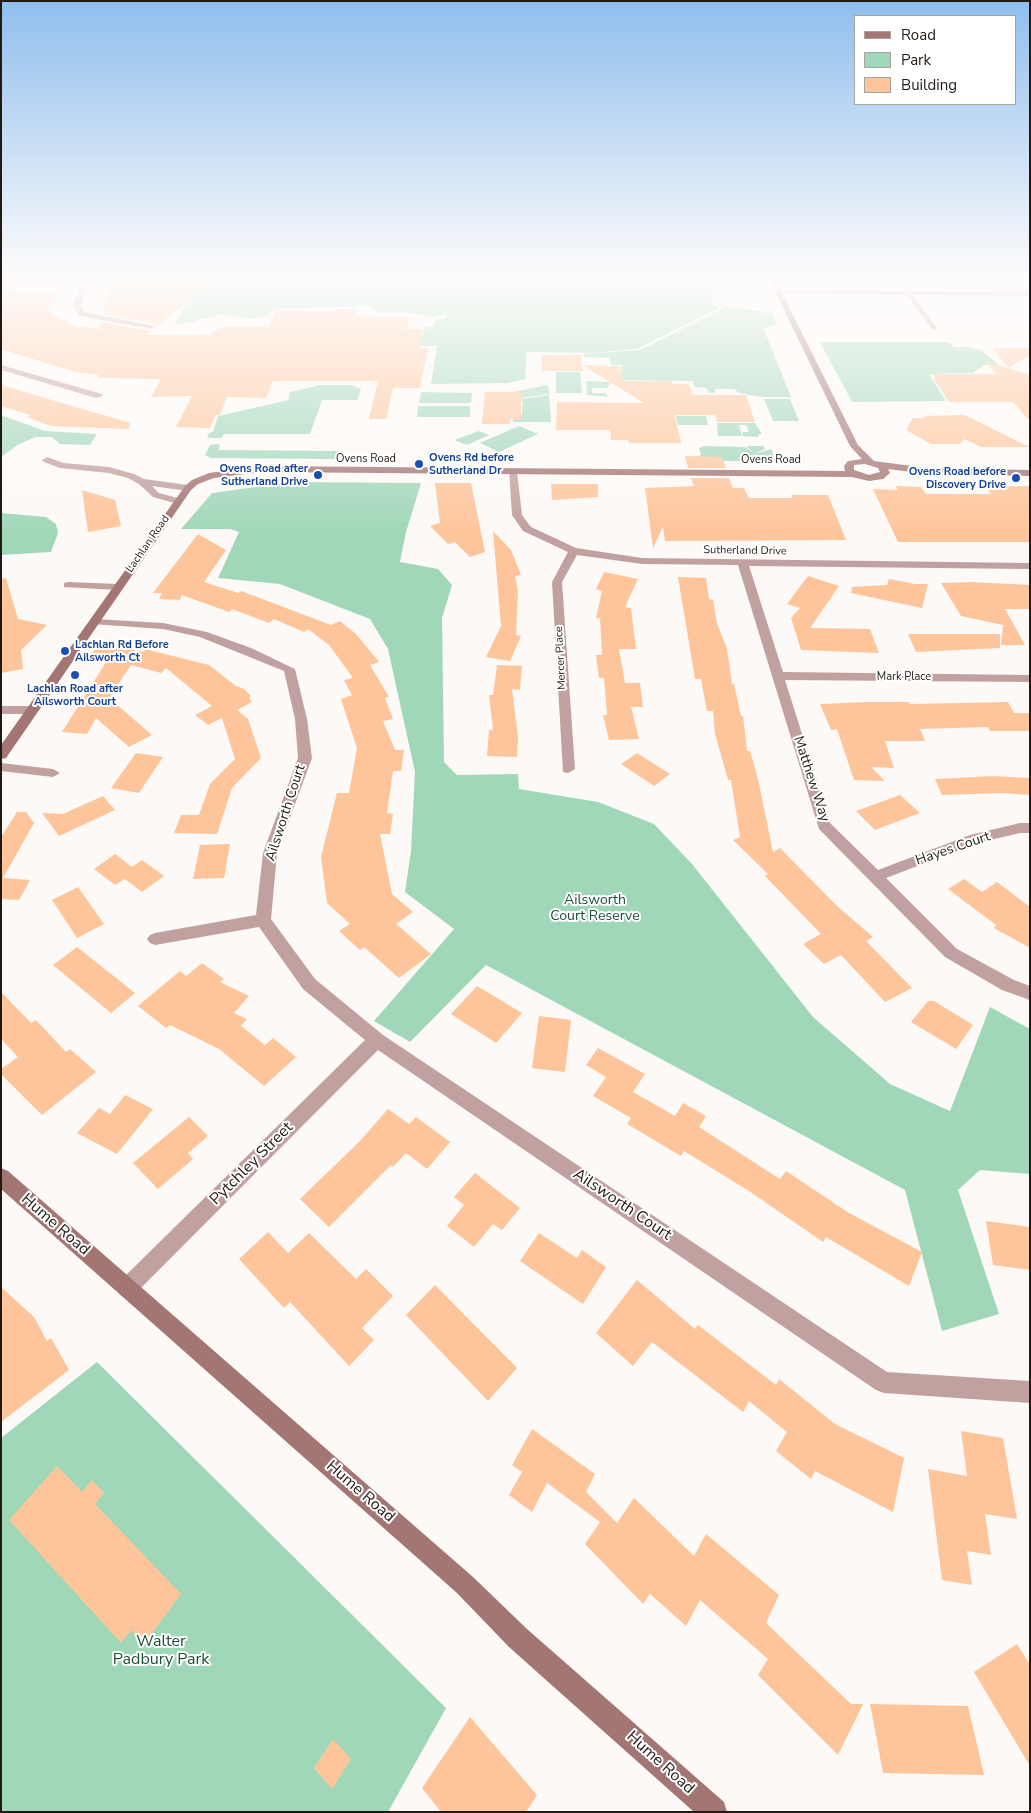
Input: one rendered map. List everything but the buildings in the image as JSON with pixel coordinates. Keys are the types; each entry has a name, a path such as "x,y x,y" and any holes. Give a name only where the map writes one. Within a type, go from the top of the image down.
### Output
{"street":[{"path":"813,364 854,446 870,462"},
{"path":"1,367 99,396"},
{"path":"852,467 854,446"},
{"path":"47,460 63,466 109,470 131,476 142,482 188,488"},
{"name":"Ovens Road","path":"188,488 195,482 212,475 261,469 812,472 852,467 870,462 883,471"},
{"name":"Ovens Road","path":"852,467 869,478 883,471 1030,473"},
{"name":"Sutherland Drive","path":"512,471 517,515 527,529 574,551 642,561 1030,566"},
{"name":"Lachlan Road","path":"142,482 156,495 178,502"},
{"name":"Lachlan Road","path":"1,755 188,488"},
{"name":"Mercer Place","path":"568,769 557,582 574,551"},
{"name":"Matthew Way","path":"743,563 824,825 877,876 951,953 1008,985 1030,993"},
{"name":"Lachlan Road","path":"68,585 118,586"},
{"name":"Ailsworth Court","path":"95,622 163,626 203,634 247,650 289,669 302,719 304,758 270,853 263,920 309,984 377,1040 884,1382 1030,1392"},
{"name":"Mark Place","path":"778,676 1029,678"},
{"path":"1,710 33,710"},
{"path":"1,767 53,773"},
{"name":"Hayes Court","path":"877,876 975,839 1020,828 1030,828"},
{"path":"155,939 263,920"},
{"name":"Pytchley Street","path":"127,1288 377,1040"},
{"name":"Hume Road","path":"1,1177 466,1585 518,1638 714,1812"}],"green space":[{"path":"434,364 526,364 525,379 508,383 431,384"},
{"path":"778,364 791,397 762,397 739,393 734,389 716,389 714,393 709,393 706,388 695,387 692,381 617,380 616,373 621,372 622,365 611,365"},
{"path":"832,364 999,365 984,365 972,373 929,374 946,401 852,402"},
{"path":"556,372 580,372 582,393 556,393"},
{"path":"586,381 609,382 611,384 607,386 608,388 592,388 592,393 606,393 608,397 587,395"},
{"path":"320,385 351,385 361,389 357,400 322,400 310,434 224,434 222,438 207,438 209,433 213,432 218,416 288,400 290,392"},
{"path":"547,385 550,394 513,399 513,392"},
{"path":"421,392 472,393 471,403 419,403"},
{"path":"549,395 551,422 513,422 512,415 522,414 523,401 513,400"},
{"path":"764,399 790,399 799,421 773,421"},
{"path":"418,406 470,406 470,417 417,417"},
{"path":"1,415 45,431 97,434 90,445 60,444 52,437 36,437 19,444 1,457"},
{"path":"676,416 706,416 708,425 678,425"},
{"path":"717,423 755,423 762,434 759,434 758,437 743,436 742,432 749,432 746,425 739,425 742,436 718,436"},
{"path":"519,426 538,434 499,452 480,443"},
{"path":"479,431 489,435 467,445 454,440"},
{"path":"210,445 220,445 218,450 340,451 340,459 211,458 205,455"},
{"path":"705,446 745,447 754,453 746,446 764,446 765,449 754,454 772,449 774,461 694,461 698,458 697,456 701,455 699,448"},
{"name":"Ailsworth Court Reserve","path":"292,482 421,483 406,532 400,562 438,569 452,585 442,618 444,762 457,775 518,774 519,789 598,802 654,824 692,864 813,1017 890,1084 950,1111 990,1007 1030,1029 1030,1174 980,1170 958,1190 999,1314 942,1331 905,1190 486,965 410,1042 374,1021 454,929 405,892 411,851 415,772 388,649 370,619 280,584 218,578 239,532 230,529 181,529 212,493"},
{"path":"1,513 46,517 56,524 58,533 51,552 1,555"},
{"name":"Walter Padbury Park","path":"97,1362 446,1708 388,1812 1,1812 1,1438"}],"place":[{"name":"Ovens Rd before Sutherland Dr","path":"419,464"},
{"name":"Ovens Road after Sutherland Drive","path":"318,475"},
{"name":"Ovens Road before Discovery Drive","path":"1016,478"},
{"name":"Lachlan Rd Before Ailsworth Ct","path":"65,651"},
{"name":"Lachlan Road after Ailsworth Court","path":"75,675"}]}
